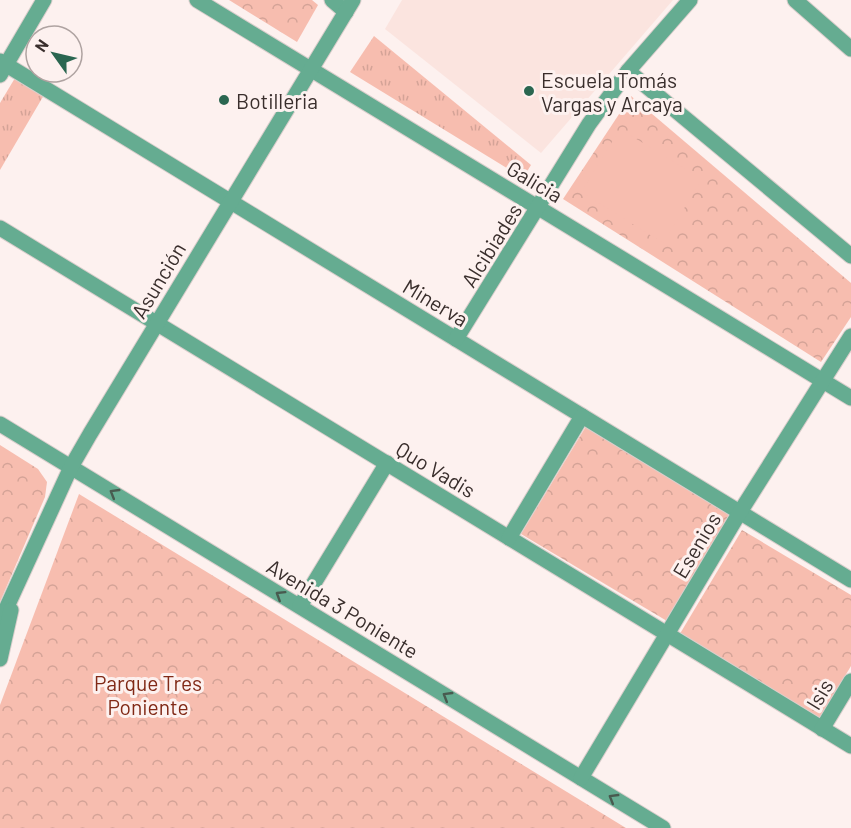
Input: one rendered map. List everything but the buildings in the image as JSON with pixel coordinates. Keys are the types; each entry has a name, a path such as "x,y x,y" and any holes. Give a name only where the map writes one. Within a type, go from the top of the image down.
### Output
{"street":[{"path":"2,67 45,0"},
{"name":"Galicia","path":"197,0 851,398"},
{"path":"332,0 350,6"},
{"name":"Alcibiades","path":"456,339 589,124 628,71 690,0"},
{"path":"795,0 851,49"},
{"name":"Asunción","path":"0,622 71,467 350,6"},
{"name":"Minerva","path":"2,67 230,201 851,580"},
{"path":"628,71 851,256"},
{"name":"Quo Vadis","path":"0,228 851,746"},
{"name":"Esenios","path":"581,778 740,512 851,336"},
{"path":"509,538 582,416"},
{"name":"Avenida 3 Poniente","path":"0,424 663,828"},
{"path":"300,606 387,464"},
{"name":"Asunción","path":"0,659 16,590"},
{"name":"Isis","path":"822,729 851,681"}],"shaded area":[{"name":"Escuela Tomás Vargas y Arcaya","path":"402,0 673,0 541,153 385,29"}],"green space":[{"path":"229,0 312,0 318,5 297,42"},
{"path":"374,36 531,165 523,178 350,72"},
{"path":"15,78 44,95 0,170 0,103"},
{"path":"631,96 851,283 851,317 821,362 563,199"},
{"path":"620,129 702,179 663,243 581,192"},
{"path":"588,423 734,510 667,621 521,534"},
{"path":"0,445 38,469 47,482 45,497 0,602"},
{"name":"Parque Tres Poniente","path":"79,494 626,828 0,828 0,705"},
{"path":"742,530 851,595 851,666 818,721 678,637"}],"place":[{"name":"Escuela Tomás Vargas y Arcaya","path":"529,91"},
{"name":"Botilleria","path":"224,100"}]}
